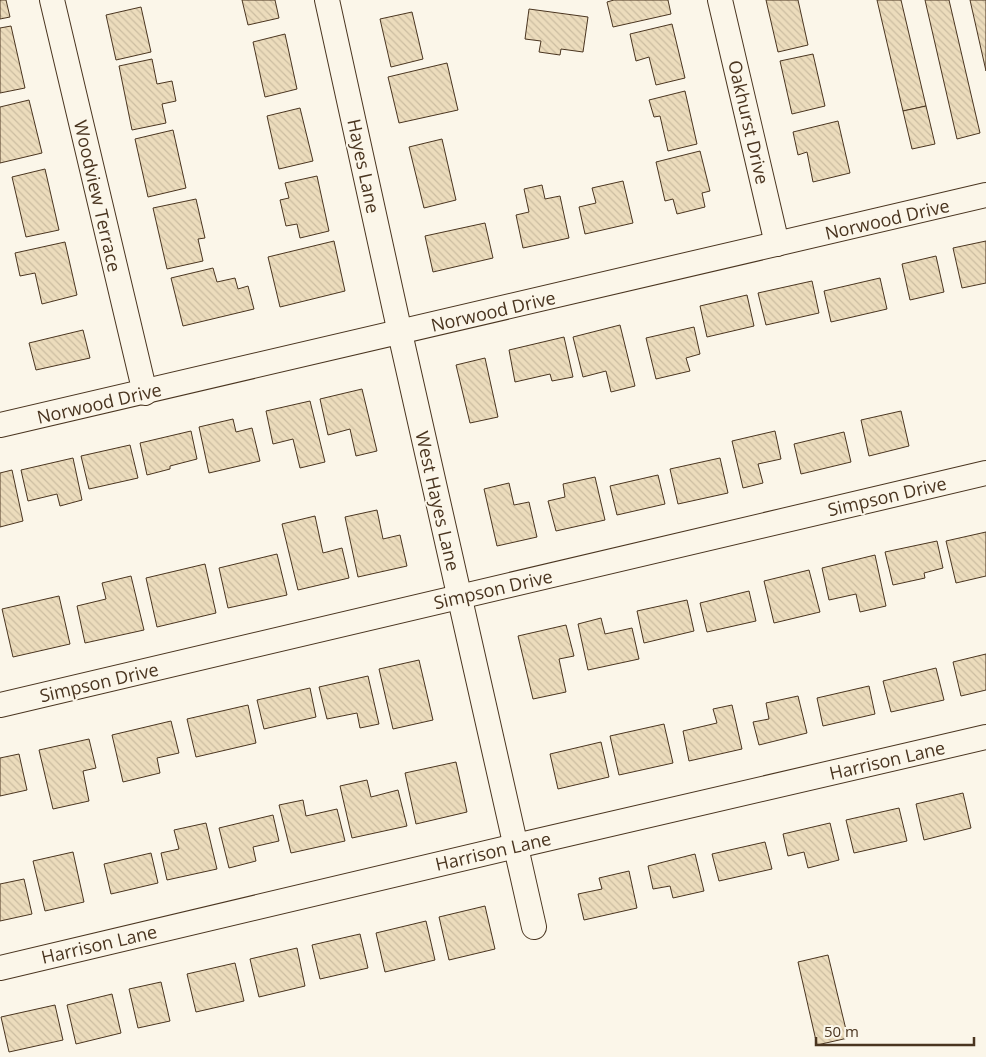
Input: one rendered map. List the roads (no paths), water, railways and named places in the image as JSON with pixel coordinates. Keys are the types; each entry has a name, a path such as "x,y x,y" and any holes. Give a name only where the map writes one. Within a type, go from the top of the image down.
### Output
{"street":[{"name":"Woodview Terrace","path":"52,0 145,393"},
{"name":"Hayes Lane","path":"327,0 400,332"},
{"name":"Oakhurst Drive","path":"720,0 777,244"},
{"name":"Norwood Drive","path":"0,425 145,393 986,195"},
{"name":"West Hayes Lane","path":"400,332 516,846"},
{"name":"Simpson Drive","path":"0,705 986,473"},
{"name":"Harrison Lane","path":"0,968 986,737"},
{"path":"516,846 534,927"}]}
